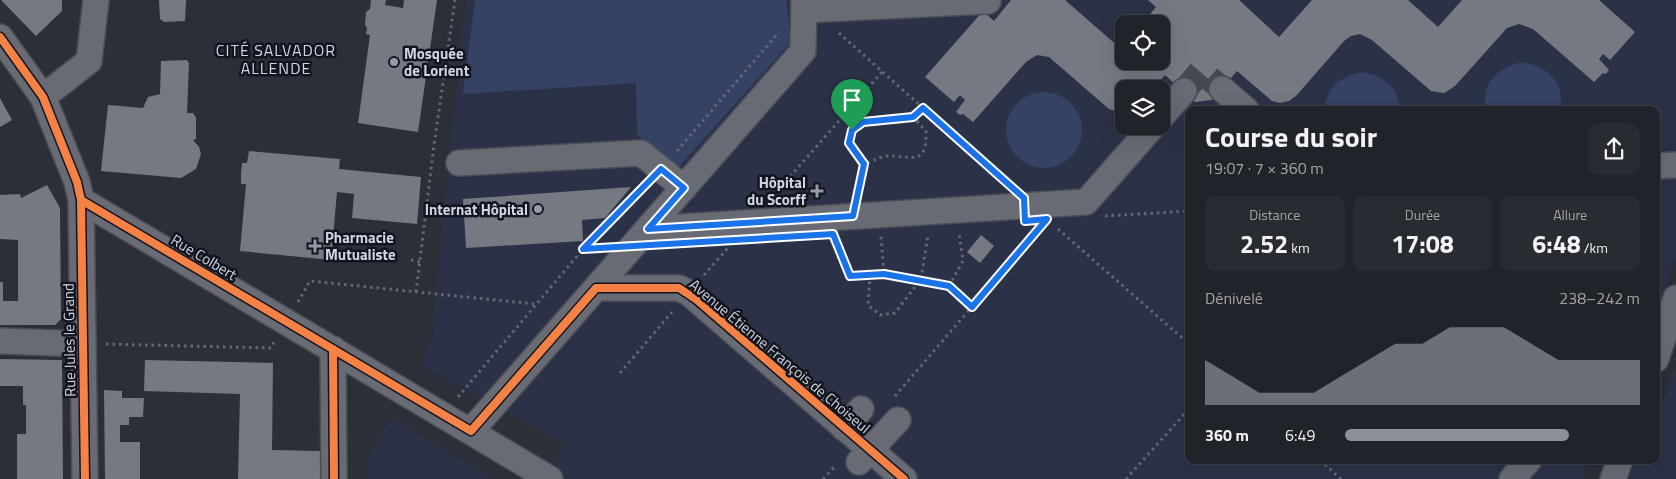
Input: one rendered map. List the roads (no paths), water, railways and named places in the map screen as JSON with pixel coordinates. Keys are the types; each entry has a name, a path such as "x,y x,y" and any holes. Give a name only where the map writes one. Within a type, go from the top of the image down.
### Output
{"street":[{"path":"43,97 89,61 96,0"},
{"path":"471,431 803,51 804,10 988,1"},
{"path":"0,37 43,97 77,182 81,200"},
{"path":"1222,89 1241,106"},
{"path":"1170,107 1184,91"},
{"path":"641,237 853,216 1086,202 1145,135"},
{"path":"459,163 641,153 684,188"},
{"path":"1660,166 1676,164"},
{"name":"Rue Jules le Grand","path":"81,200 85,479"},
{"name":"Rue Colbert","path":"81,200 550,479"},
{"name":"Avenue Étienne François de Choiseul","path":"596,288 679,288 703,292 858,445 904,479"},
{"path":"1660,347 1676,298"},
{"path":"0,341 83,344"},
{"path":"332,349 334,479"},
{"path":"858,445 861,409"},
{"path":"858,445 894,412"},
{"path":"1512,479 1525,464"},
{"path":"1612,479 1618,464"}],"tunnel":[{"path":"1184,91 1201,71 1222,89"}],"place":[{"name":"Mosquée de Lorient","path":"394,62"},
{"name":"Hôpital du Scorff","path":"817,191"},
{"name":"Internat Hôpital","path":"538,209"},
{"name":"Pharmacie Mutualiste","path":"315,246"}],"district":[{"name":"CITÉ SALVADOR ALLENDE","path":"276,59"}]}
